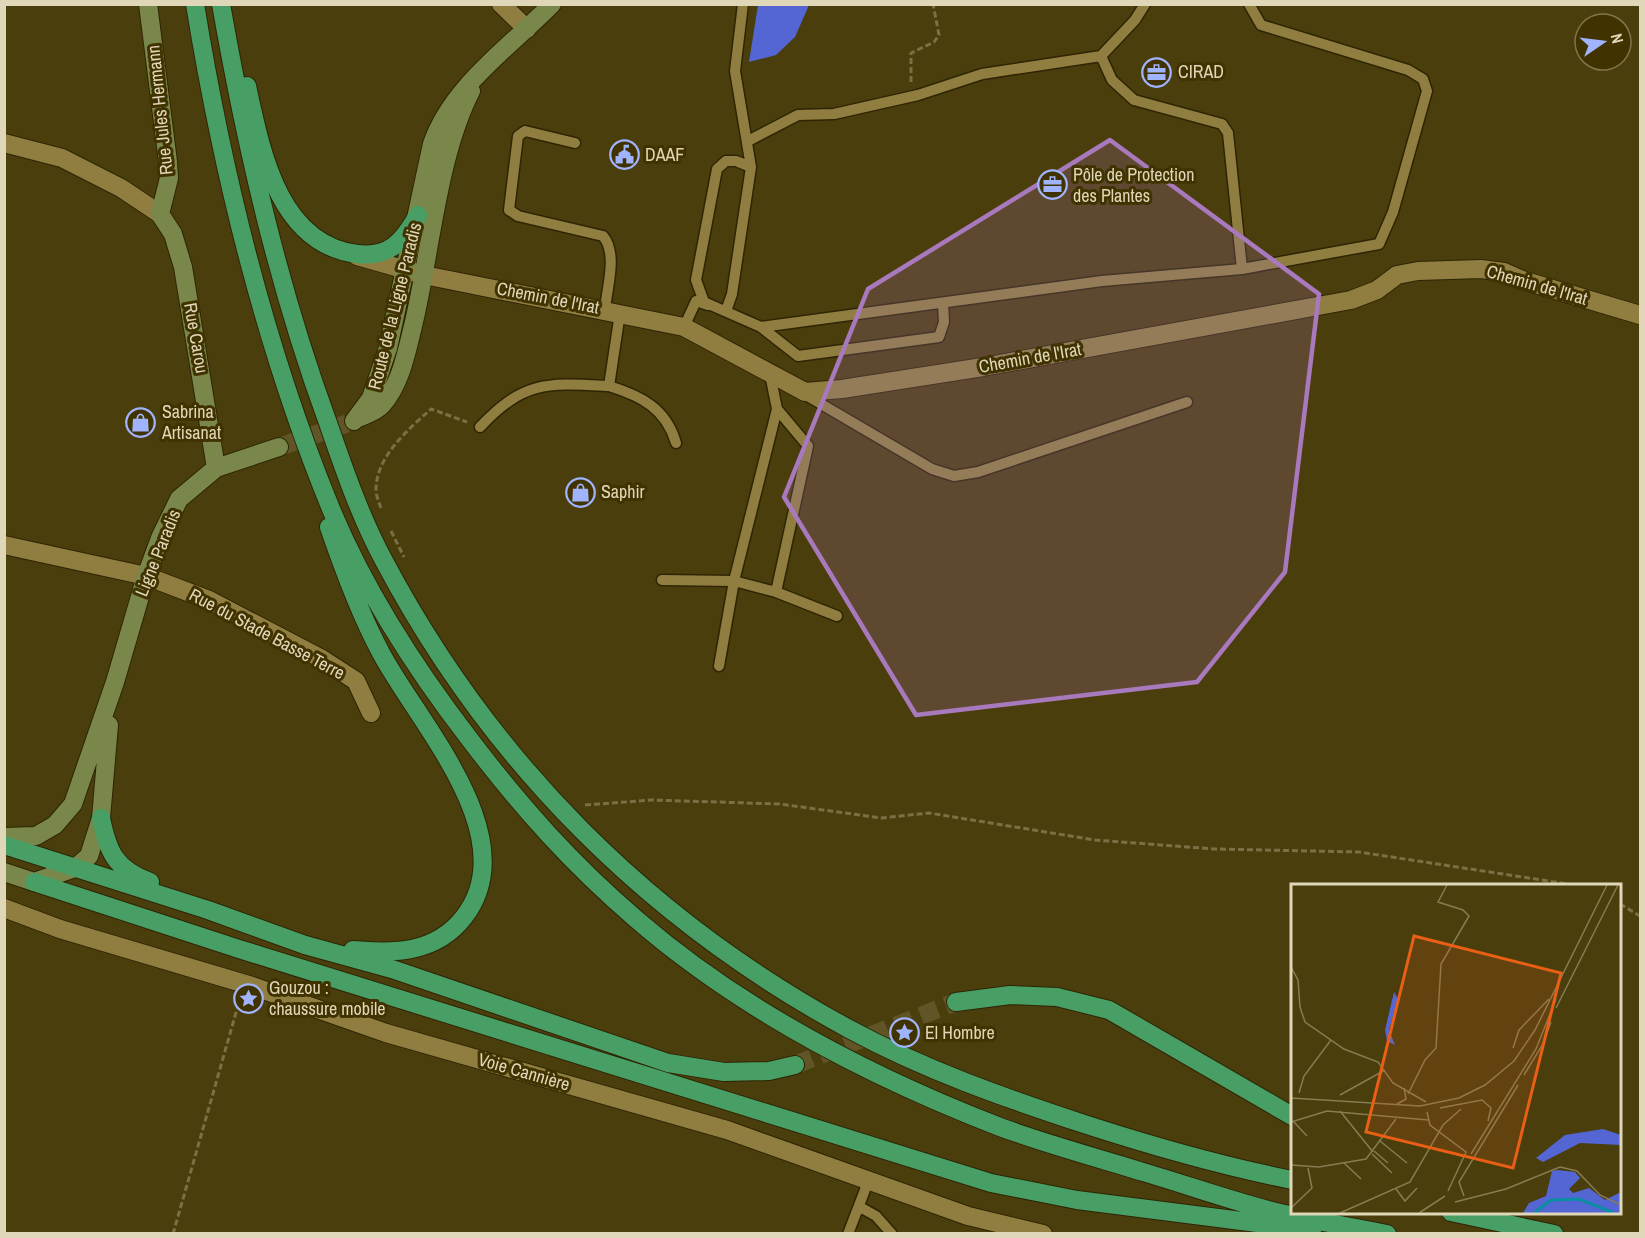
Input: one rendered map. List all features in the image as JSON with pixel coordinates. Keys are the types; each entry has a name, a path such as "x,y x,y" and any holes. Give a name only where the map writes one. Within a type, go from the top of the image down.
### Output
{"highway":[{"path":"195,4 214,122 265,318 335,545 380,651 467,798 480,831 484,862 480,888 473,906 434,944 407,951 384,953 305,945"},
{"path":"221,4 241,117 290,310 354,495 382,557 450,673 542,790 606,856 652,897 784,991 853,1032 918,1063 1008,1099 1140,1142 1291,1180"},
{"path":"230,4 253,112 272,179 291,215 315,240 340,252 367,255 390,249 404,239 418,215"},
{"path":"287,387 332,512 391,626 435,694 528,814 588,876 639,922 777,1020 911,1089 1002,1128 1270,1211 1387,1233"},
{"path":"101,818 106,844 118,863 135,876 174,891 208,910"},
{"path":"4,846 208,910 305,945 392,969 668,1063 724,1072 769,1071 795,1065"},
{"path":"34,882 239,950 991,1183 1077,1200 1338,1233"},
{"path":"956,1002 1022,995 1057,997 1109,1010 1291,1115"},
{"path":"1461,1214 1549,1232"},
{"path":"1497,1214 1549,1232"}],"main road":[{"name":"Rue Jules Hermann","path":"148,4 168,162 168,178 160,214"},
{"name":"Route de la Ligne Paradis","path":"480,74 459,115 416,272 380,374 371,398 354,421 380,408 397,382 416,272 418,215 432,144 440,121 480,74 552,4"},
{"path":"416,272 432,185 432,144"},
{"name":"Rue Carou","path":"160,214 173,234 183,267 216,468"},
{"name":"Ligne Paradis","path":"4,837 36,836 55,825 73,804 115,682 146,576 160,538 179,500 216,468 279,447"},
{"name":"Ligne Paradis","path":"75,868 89,856 101,818 106,744 115,682"},
{"path":"4,873 34,882 75,868"}],"street":[{"path":"501,4 527,29"},
{"path":"4,143 62,158 121,188 160,214"},
{"name":"Chemin de l'Irat","path":"340,252 416,272 684,327 805,392 842,389 971,369 1351,300 1377,290 1397,275 1418,271 1481,268 1504,272 1522,280 1641,315"},
{"name":"Rue du Stade Basse Terre","path":"4,545 146,576 209,600 322,658 356,681 371,712"},
{"name":"Voie Cannière","path":"4,908 60,928 252,986 386,1033 727,1130 968,1216 1043,1233"}],"lane":[{"path":"726,311 732,294 751,167 735,71 743,4"},
{"path":"748,141 798,115 834,114 918,95 982,74 1101,56 1135,20 1145,4"},
{"path":"761,327 1102,281 1242,268 1379,244 1393,212 1427,91 1423,79 1408,70 1261,26 1249,4"},
{"path":"1101,56 1112,80 1134,100 1222,124 1228,133 1242,268"},
{"path":"575,143 525,131 518,136 509,210 518,216 603,236 610,244 613,311 609,386"},
{"path":"751,167 736,161 726,161 717,169 696,280 704,302 761,327 798,356 931,339 940,334 944,322 944,303"},
{"path":"684,327 696,301 726,311"},
{"path":"770,374 932,469 954,476 978,472 1187,402"},
{"path":"719,666 734,581 777,409 770,374"},
{"path":"480,427 500,406 521,392 540,386 566,384 609,386 640,396 659,411 672,429 676,443"},
{"path":"776,591 808,446 777,409"},
{"path":"662,580 734,581 776,591 837,616"},
{"path":"848,1233 868,1182"},
{"path":"860,1207 876,1216 892,1233"}],"path":[{"path":"918,95 912,88 911,53 934,42 939,34 933,4"},
{"path":"382,515 375,490 383,463 406,431 431,409 480,427"},
{"path":"388,525 409,565"},
{"path":"579,800 587,806 652,800 780,804 881,818 929,813 1095,840 1214,849 1359,852 1574,884"},
{"path":"1621,905 1641,916"},
{"path":"173,1233 241,997 252,986"}],"highlighted area":[{"path":"1110,140 1319,294 1285,572 1197,682 916,715 784,497 868,289"}],"shaded area":[{"path":"758,5 809,5 795,37 776,55 749,62"}],"tunnel":[{"path":"279,447 354,421"},
{"path":"795,1065 956,1002"}],"place":[{"name":"CIRAD","path":"1157,72"},
{"name":"DAAF","path":"624,155"},
{"name":"Pôle de Protection des Plantes","path":"1052,185"},
{"name":"Sabrina Artisanat","path":"141,422"},
{"name":"Saphir","path":"580,492"},
{"name":"Gouzou : chaussure mobile","path":"248,998"},
{"name":"El Hombre","path":"904,1033"}]}
